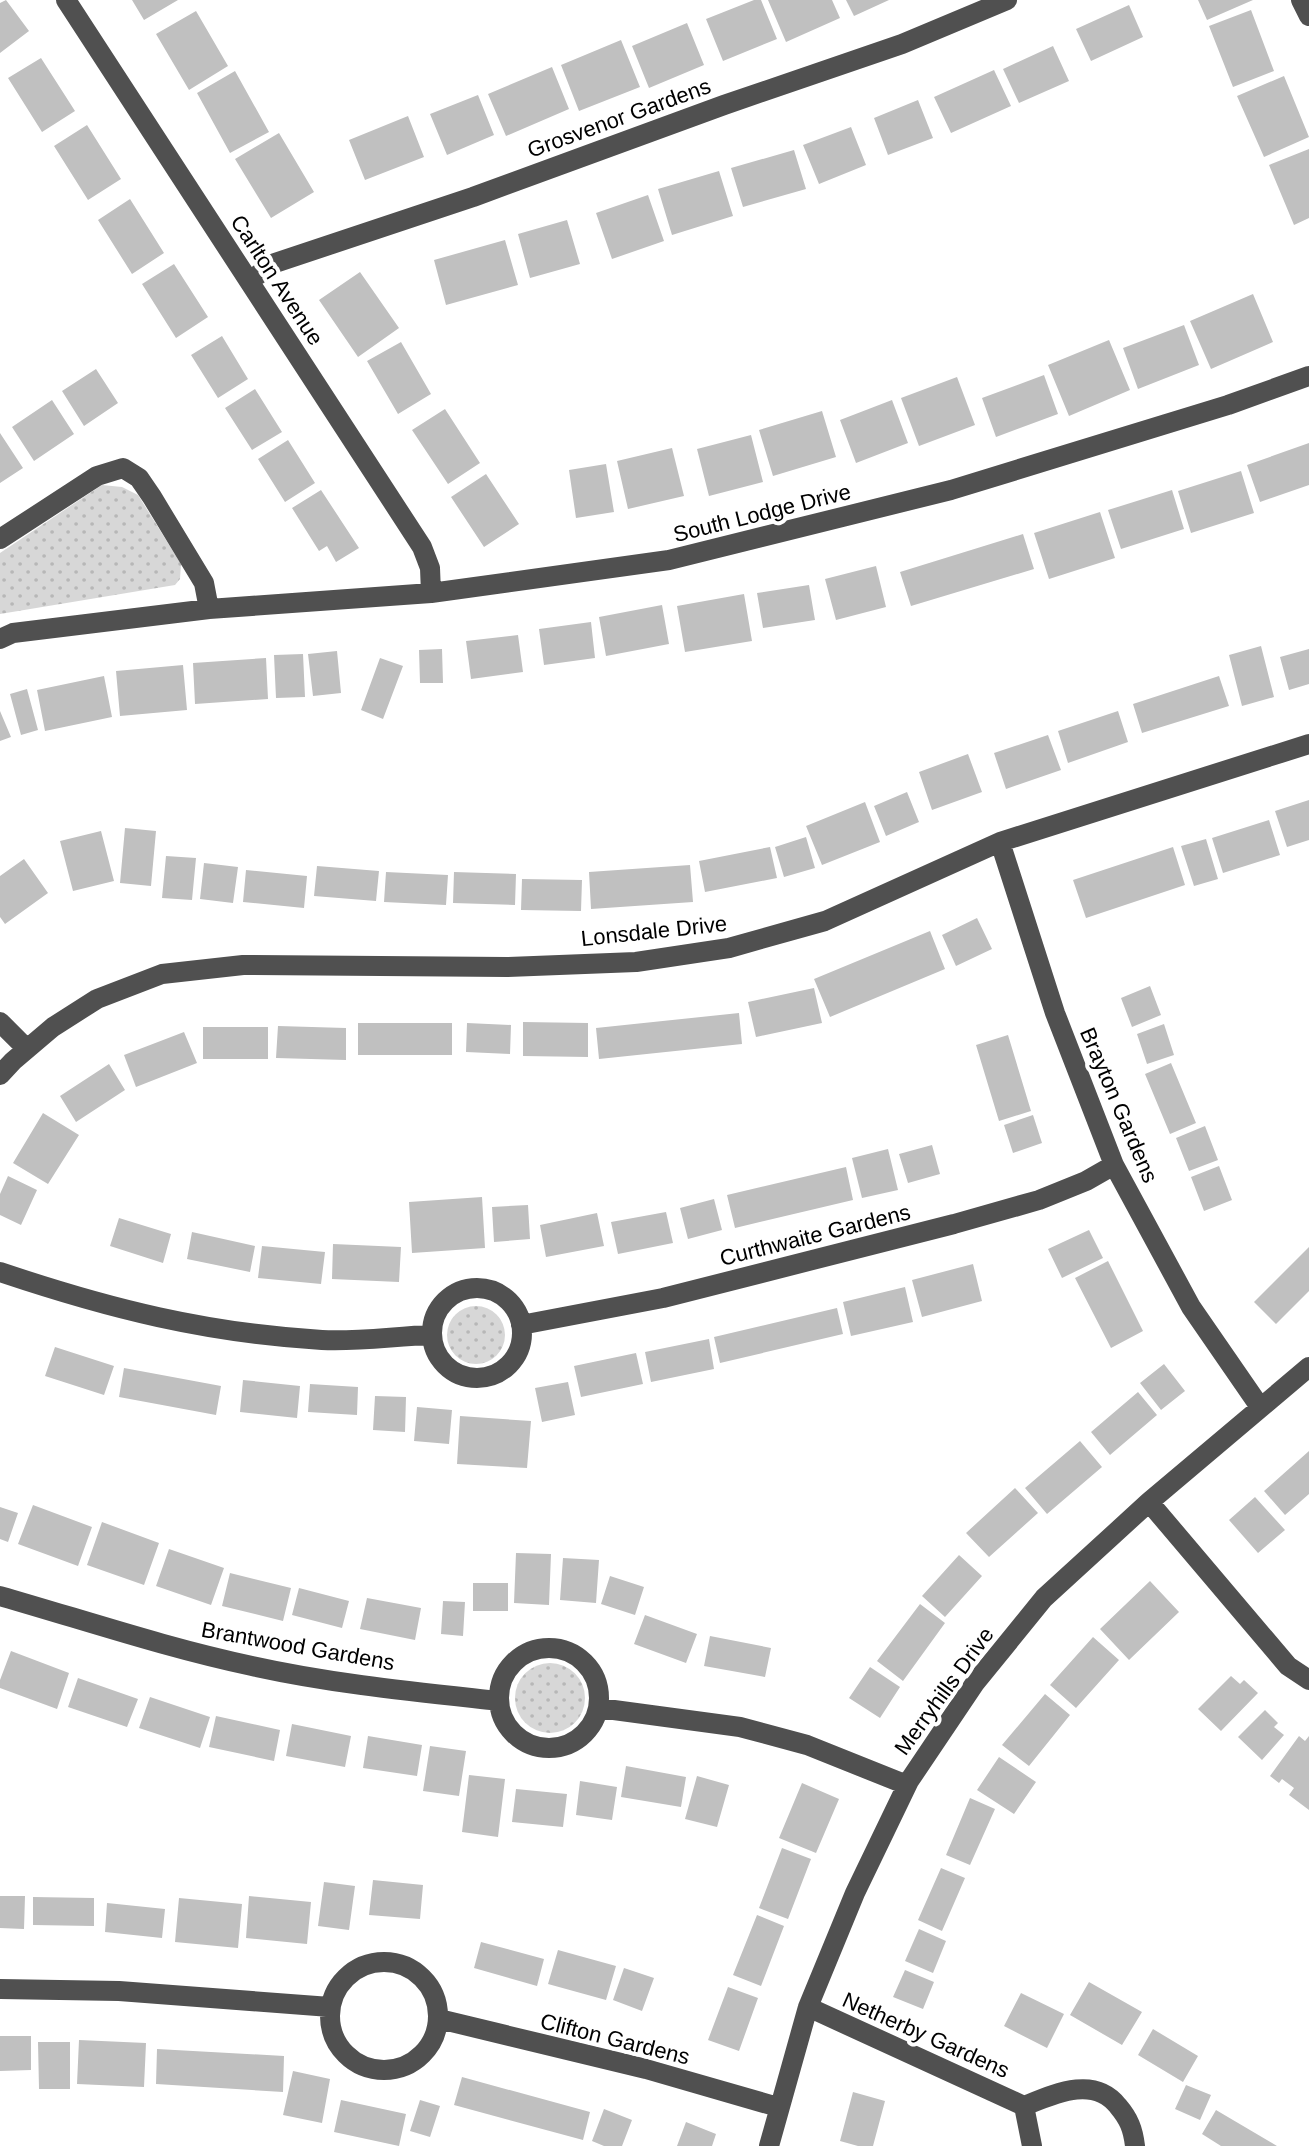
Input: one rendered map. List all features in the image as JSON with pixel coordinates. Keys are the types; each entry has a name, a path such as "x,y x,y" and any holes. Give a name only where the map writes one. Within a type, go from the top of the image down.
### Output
{"street":[{"name":"Carlton Avenue","path":"66,0 422,547 430,568 431,593"},
{"name":"Grosvenor Gardens","path":"249,281 275,263 473,197 902,44 1007,0"},
{"path":"1301,0 1309,16"},
{"name":"South Lodge Drive","path":"0,639 13,633 209,609 431,593 684,557 951,490 1228,405 1309,376"},
{"path":"0,539 97,476 123,468 139,478 152,497 204,583 209,609"},
{"name":"Lonsdale Drive","path":"0,1075 53,1027 97,999 162,974 243,965 507,967 636,962 729,948 825,921 1000,842 1309,744"},
{"name":"Brayton Gardens","path":"1000,842 1055,1013 1114,1165 1191,1307 1260,1407"},
{"path":"0,1022 27,1049"},
{"name":"Curthwaite Gardens","path":"521,1325 663,1298 954,1224 1039,1200 1086,1181 1114,1165"},
{"path":"0,1272 105,1306 192,1326 326,1340 432,1335"},
{"path":"472,1289 498,1294 509,1302 521,1325 518,1352 510,1363 488,1377 475,1378 450,1370 441,1360 432,1335 439,1309 459,1292 472,1289"},
{"name":"Merryhills Drive","path":"769,2146 808,2007 855,1893 907,1785 975,1683 1044,1598 1149,1502 1309,1367"},
{"path":"1149,1502 1288,1666 1309,1680"},
{"name":"Brantwood Gardens","path":"0,1596 256,1667 499,1701"},
{"path":"553,1647 570,1651 589,1668 600,1691 599,1708 583,1736 554,1749 523,1741 511,1731 502,1717 499,1701 500,1684 520,1656 536,1649 553,1647"},
{"path":"599,1708 740,1727 807,1745 907,1785"},
{"path":"381,1962 399,1964 416,1972 429,1985 437,2001 439,2019 435,2037 425,2052 412,2063 396,2070 378,2071 361,2066 341,2049 330,2025 330,2007 336,1990 348,1975 363,1966 381,1962"},
{"path":"0,1989 119,1991 330,2007"},
{"name":"Netherby Gardens","path":"808,2007 1024,2106 1078,2088 1097,2090 1111,2096 1131,2122 1135,2146"},
{"name":"Clifton Gardens","path":"439,2019 646,2069 778,2107"},
{"name":"Netherby Gardens","path":"1024,2106 1032,2146"}],"shaded area":[{"path":"102,485 122,487 138,495 181,564 180,579 175,585 0,614 0,553"},
{"path":"476,1306 497,1314 505,1335 497,1356 476,1364 455,1356 447,1335 455,1314"},
{"path":"550,1663 569,1669 579,1679 585,1698 579,1717 569,1727 550,1733 531,1727 521,1717 515,1698 521,1679 531,1669"}],"building":[{"path":"6,0 29,31 0,53 0,3"},
{"path":"132,0 178,0 144,20"},
{"path":"761,0 777,39 723,61 706,19"},
{"path":"768,0 832,0 840,18 786,42"},
{"path":"846,0 889,0 854,16"},
{"path":"1198,0 1253,0 1207,20"},
{"path":"1129,5 1143,37 1091,61 1076,29"},
{"path":"1251,10 1274,71 1233,87 1209,26"},
{"path":"196,11 228,66 189,90 156,34"},
{"path":"687,23 704,65 649,88 632,46"},
{"path":"621,40 640,87 579,111 561,65"},
{"path":"1053,46 1069,81 1019,103 1003,69"},
{"path":"41,58 75,111 42,132 8,78"},
{"path":"552,67 569,109 506,136 488,94"},
{"path":"994,70 1011,106 951,133 934,97"},
{"path":"235,71 269,132 230,153 197,93"},
{"path":"1284,76 1309,137 1264,157 1237,96"},
{"path":"478,95 494,135 447,155 430,114"},
{"path":"918,100 933,138 888,155 874,118"},
{"path":"408,116 424,157 365,180 349,140"},
{"path":"87,125 121,179 88,200 54,146"},
{"path":"851,127 866,165 819,184 803,145"},
{"path":"279,133 314,192 271,218 235,159"},
{"path":"1309,149 1309,218 1294,225 1269,165"},
{"path":"794,150 806,189 743,207 731,168"},
{"path":"719,171 733,216 672,235 658,189"},
{"path":"648,195 664,241 612,259 596,213"},
{"path":"130,199 164,253 132,274 98,220"},
{"path":"567,220 580,264 530,278 518,234"},
{"path":"505,240 518,285 446,305 434,260"},
{"path":"174,264 208,317 176,338 142,284"},
{"path":"360,272 399,328 358,357 319,300"},
{"path":"1253,294 1273,342 1211,369 1190,321"},
{"path":"1184,325 1199,365 1138,389 1123,348"},
{"path":"222,336 248,379 218,398 191,355"},
{"path":"1109,340 1130,390 1069,416 1048,365"},
{"path":"401,342 431,394 398,414 367,361"},
{"path":"96,369 118,403 84,426 62,391"},
{"path":"1044,375 1058,414 996,437 982,398"},
{"path":"957,377 975,425 919,446 901,398"},
{"path":"255,389 282,432 252,450 225,408"},
{"path":"52,400 74,434 34,461 12,427"},
{"path":"892,400 908,443 856,463 840,420"},
{"path":"445,409 480,463 448,484 412,430"},
{"path":"822,411 836,457 773,476 759,430"},
{"path":"0,433 23,468 0,483"},
{"path":"751,435 763,482 709,496 697,449"},
{"path":"288,440 315,483 285,502 258,459"},
{"path":"1309,443 1309,485 1260,502 1247,465"},
{"path":"672,448 684,496 628,509 617,461"},
{"path":"606,464 614,512 576,518 569,470"},
{"path":"1241,471 1254,513 1191,533 1178,491"},
{"path":"486,474 519,524 484,547 451,497"},
{"path":"321,490 359,548 336,562 327,546 319,551 292,508"},
{"path":"1172,490 1184,529 1121,549 1108,510"},
{"path":"1100,512 1115,558 1049,579 1034,533"},
{"path":"1023,534 1034,569 911,606 900,572"},
{"path":"876,566 886,607 836,620 825,579"},
{"path":"809,585 815,620 763,628 757,593"},
{"path":"744,594 752,641 685,652 677,606"},
{"path":"662,605 669,644 606,656 599,617"},
{"path":"591,622 595,658 544,665 539,629"},
{"path":"518,635 523,672 471,679 466,641"},
{"path":"1261,646 1274,697 1242,706 1229,655"},
{"path":"442,649 443,683 420,683 419,650"},
{"path":"1309,649 1309,684 1289,690 1280,657"},
{"path":"337,651 341,693 313,696 308,654"},
{"path":"303,654 305,697 276,698 274,655"},
{"path":"266,658 268,699 195,704 193,663"},
{"path":"380,658 403,666 383,719 361,710"},
{"path":"183,665 187,710 120,716 116,671"},
{"path":"104,676 112,717 45,731 37,690"},
{"path":"1219,676 1229,706 1142,733 1133,704"},
{"path":"27,689 38,730 21,735 10,694"},
{"path":"0,711 11,737 0,741"},
{"path":"1118,711 1128,742 1068,763 1058,731"},
{"path":"1048,735 1061,770 1006,789 994,753"},
{"path":"968,754 982,792 932,810 919,772"},
{"path":"907,792 919,822 886,836 874,806"},
{"path":"1309,800 1309,840 1287,847 1275,811"},
{"path":"865,802 880,842 822,865 806,826"},
{"path":"1269,820 1280,855 1223,873 1212,838"},
{"path":"125,828 156,831 151,886 120,883"},
{"path":"101,831 114,881 73,891 60,841"},
{"path":"806,837 815,868 784,877 775,847"},
{"path":"1206,839 1218,879 1194,886 1181,846"},
{"path":"770,847 777,878 705,892 699,861"},
{"path":"1173,847 1185,885 1086,918 1073,880"},
{"path":"166,856 196,858 192,900 162,898"},
{"path":"24,859 48,893 5,924 0,917 0,876"},
{"path":"204,863 238,867 233,903 200,899"},
{"path":"690,865 693,902 591,909 589,872"},
{"path":"317,866 379,871 376,901 314,896"},
{"path":"246,870 307,876 304,908 243,902"},
{"path":"386,872 448,875 446,905 384,902"},
{"path":"454,872 516,874 515,905 453,903"},
{"path":"522,879 582,880 581,911 521,910"},
{"path":"977,918 992,949 956,966 942,935"},
{"path":"930,931 945,969 830,1017 814,979"},
{"path":"1150,986 1161,1015 1132,1027 1121,998"},
{"path":"814,988 822,1023 756,1037 748,1002"},
{"path":"739,1013 742,1044 599,1059 596,1028"},
{"path":"523,1022 588,1023 588,1057 523,1056"},
{"path":"358,1023 452,1023 452,1055 358,1055"},
{"path":"467,1023 511,1025 510,1054 466,1052"},
{"path":"1164,1024 1174,1055 1147,1064 1137,1034"},
{"path":"278,1026 346,1028 346,1060 276,1058"},
{"path":"203,1027 268,1027 268,1059 203,1059"},
{"path":"184,1032 197,1063 136,1087 124,1055"},
{"path":"1008,1035 1031,1111 999,1121 976,1045"},
{"path":"1171,1063 1196,1123 1170,1134 1145,1074"},
{"path":"109,1064 125,1090 76,1122 60,1096"},
{"path":"43,1113 79,1135 48,1184 13,1163"},
{"path":"1033,1115 1042,1143 1013,1153 1004,1125"},
{"path":"1205,1126 1218,1160 1189,1171 1176,1138"},
{"path":"932,1145 940,1174 908,1183 899,1154"},
{"path":"888,1149 898,1190 862,1198 852,1158"},
{"path":"1219,1166 1232,1200 1204,1211 1191,1177"},
{"path":"846,1167 853,1200 735,1228 727,1195"},
{"path":"8,1176 37,1190 21,1225 0,1215 0,1194"},
{"path":"482,1197 485,1248 412,1253 409,1202"},
{"path":"714,1199 722,1230 688,1239 680,1208"},
{"path":"528,1205 530,1239 494,1242 492,1207"},
{"path":"666,1212 673,1243 618,1254 611,1222"},
{"path":"597,1213 604,1246 546,1257 540,1225"},
{"path":"119,1218 171,1234 163,1263 110,1246"},
{"path":"1089,1230 1103,1258 1062,1278 1048,1249"},
{"path":"192,1232 255,1246 250,1272 187,1259"},
{"path":"333,1244 401,1247 399,1282 332,1279"},
{"path":"262,1246 325,1252 321,1284 258,1278"},
{"path":"1309,1247 1309,1291 1276,1324 1254,1302"},
{"path":"1108,1261 1143,1331 1111,1348 1075,1278"},
{"path":"973,1264 982,1301 922,1317 912,1280"},
{"path":"905,1287 913,1322 851,1336 843,1302"},
{"path":"837,1308 843,1334 720,1363 714,1337"},
{"path":"709,1339 714,1369 651,1382 645,1352"},
{"path":"55,1347 114,1366 104,1395 45,1376"},
{"path":"636,1353 643,1384 581,1397 574,1366"},
{"path":"1164,1364 1185,1391 1161,1410 1140,1383"},
{"path":"124,1368 221,1386 216,1415 119,1397"},
{"path":"243,1380 300,1386 297,1418 240,1412"},
{"path":"568,1382 575,1415 542,1422 535,1388"},
{"path":"310,1384 358,1387 357,1415 308,1412"},
{"path":"1138,1392 1157,1415 1110,1455 1091,1432"},
{"path":"375,1396 406,1397 405,1432 373,1430"},
{"path":"417,1407 452,1410 449,1444 414,1441"},
{"path":"460,1416 531,1421 527,1468 457,1464"},
{"path":"1080,1441 1102,1467 1047,1514 1025,1488"},
{"path":"1309,1451 1309,1494 1285,1515 1264,1491"},
{"path":"1015,1488 1038,1513 989,1557 966,1533"},
{"path":"1255,1497 1285,1530 1258,1553 1229,1520"},
{"path":"33,1505 92,1527 78,1566 18,1544"},
{"path":"0,1507 18,1513 8,1542 0,1539"},
{"path":"102,1522 159,1543 144,1585 87,1565"},
{"path":"169,1549 224,1568 211,1605 156,1586"},
{"path":"516,1553 551,1554 549,1605 514,1603"},
{"path":"959,1555 982,1576 945,1617 922,1596"},
{"path":"563,1558 599,1560 596,1603 560,1600"},
{"path":"230,1573 291,1588 283,1621 222,1606"},
{"path":"610,1576 644,1587 635,1615 601,1604"},
{"path":"1150,1581 1179,1612 1129,1660 1100,1629"},
{"path":"473,1583 508,1583 508,1611 473,1611"},
{"path":"299,1588 349,1601 342,1628 292,1615"},
{"path":"367,1598 421,1608 415,1640 360,1629"},
{"path":"443,1601 465,1602 463,1636 441,1634"},
{"path":"920,1604 945,1623 903,1681 877,1661"},
{"path":"645,1615 697,1634 686,1663 634,1644"},
{"path":"710,1636 771,1648 765,1677 704,1666"},
{"path":"1093,1637 1119,1660 1076,1708 1050,1685"},
{"path":"11,1651 69,1673 57,1709 0,1688"},
{"path":"870,1667 900,1687 880,1718 849,1698"},
{"path":"1231,1676 1240,1684 1244,1680 1258,1693 1221,1731 1198,1709"},
{"path":"78,1678 138,1699 127,1727 68,1707"},
{"path":"1045,1694 1070,1715 1029,1766 1002,1745"},
{"path":"150,1697 210,1717 200,1748 139,1728"},
{"path":"1265,1710 1278,1723 1274,1727 1284,1735 1262,1760 1238,1737"},
{"path":"216,1716 280,1730 274,1761 209,1747"},
{"path":"292,1724 351,1736 345,1767 286,1756"},
{"path":"368,1736 422,1745 417,1776 363,1768"},
{"path":"1299,1736 1305,1741 1309,1736 1309,1810 1289,1795 1294,1788 1282,1779 1279,1783 1270,1776"},
{"path":"430,1746 466,1751 459,1796 423,1791"},
{"path":"999,1757 1036,1782 1014,1814 977,1790"},
{"path":"626,1766 686,1777 681,1807 621,1797"},
{"path":"469,1775 505,1779 498,1837 462,1832"},
{"path":"697,1776 729,1785 717,1827 685,1819"},
{"path":"580,1781 617,1787 612,1820 576,1815"},
{"path":"802,1783 839,1799 816,1853 779,1838"},
{"path":"516,1789 567,1794 563,1827 512,1822"},
{"path":"970,1798 995,1809 970,1865 946,1855"},
{"path":"782,1848 811,1859 788,1919 759,1908"},
{"path":"941,1868 965,1878 942,1931 918,1920"},
{"path":"373,1880 423,1885 420,1919 369,1915"},
{"path":"324,1882 355,1886 349,1930 318,1926"},
{"path":"0,1896 25,1896 24,1929 0,1928"},
{"path":"249,1896 311,1902 307,1944 246,1938"},
{"path":"33,1897 94,1898 94,1926 33,1925"},
{"path":"179,1898 242,1904 238,1948 175,1942"},
{"path":"107,1903 165,1909 162,1938 105,1932"},
{"path":"757,1915 784,1926 761,1986 733,1975"},
{"path":"919,1929 946,1941 933,1973 905,1961"},
{"path":"481,1942 544,1959 537,1986 474,1968"},
{"path":"558,1950 616,1966 606,2000 548,1984"},
{"path":"624,1968 654,1978 642,2011 613,2000"},
{"path":"905,1970 934,1982 923,2009 893,1997"},
{"path":"1089,1982 1142,2012 1122,2045 1070,2015"},
{"path":"728,1987 758,1998 739,2051 708,2040"},
{"path":"1021,1993 1064,2014 1047,2048 1004,2026"},
{"path":"1153,2029 1198,2056 1183,2082 1138,2055"},
{"path":"0,2036 31,2036 31,2070 0,2071"},
{"path":"79,2040 146,2043 144,2087 77,2084"},
{"path":"38,2042 70,2042 70,2089 39,2089"},
{"path":"157,2049 284,2056 283,2092 156,2084"},
{"path":"293,2071 330,2079 322,2123 283,2115"},
{"path":"462,2077 590,2112 583,2140 454,2105"},
{"path":"1186,2085 1211,2095 1200,2120 1175,2109"},
{"path":"853,2092 885,2101 873,2146 840,2141"},
{"path":"341,2100 406,2114 399,2146 334,2132"},
{"path":"420,2100 440,2106 430,2137 410,2131"},
{"path":"604,2109 632,2120 622,2146 604,2146 592,2141"},
{"path":"1216,2110 1277,2146 1221,2146 1202,2134"},
{"path":"686,2122 716,2134 712,2146 677,2146"}]}
